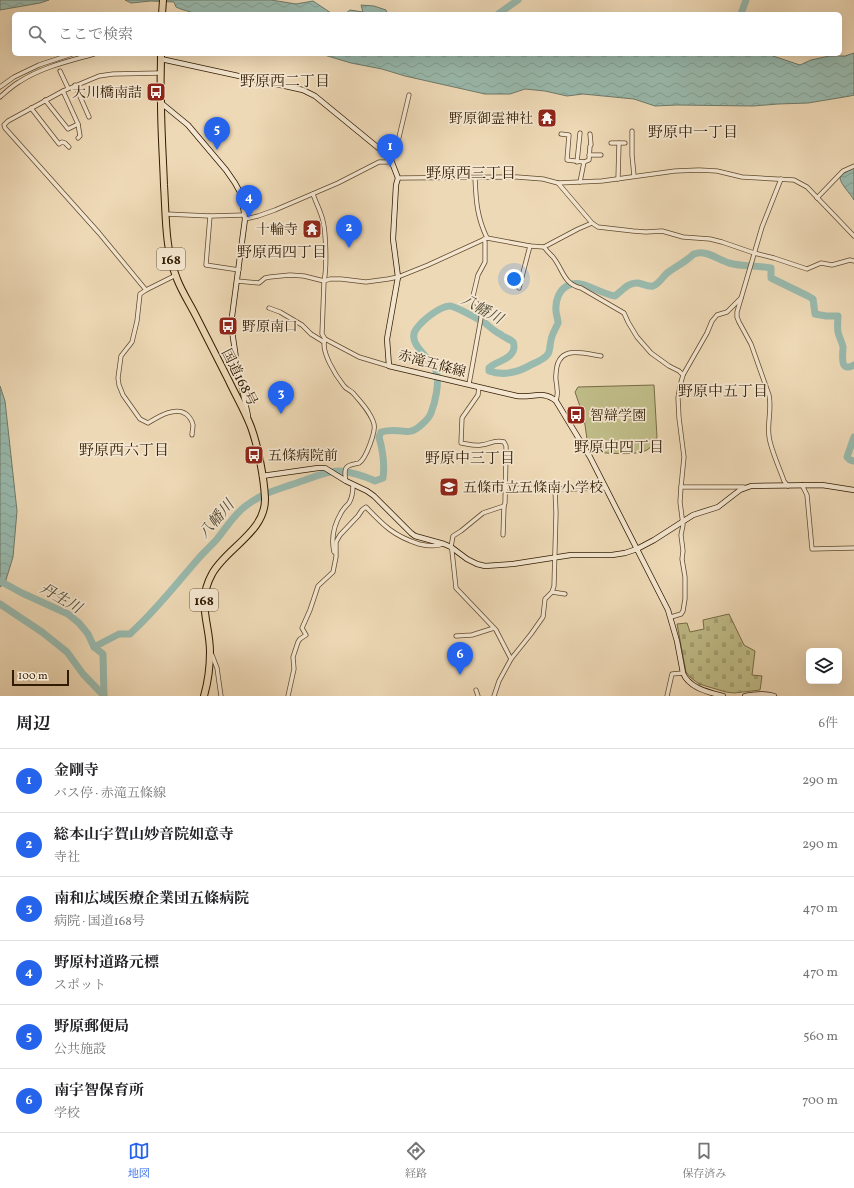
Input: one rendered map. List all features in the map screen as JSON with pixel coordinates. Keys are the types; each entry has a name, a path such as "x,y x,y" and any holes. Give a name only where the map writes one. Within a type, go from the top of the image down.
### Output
{"highway":[{"path":"162,12 163,0"},
{"name":"国道168号","path":"161,57 160,102 167,236 171,257 176,276 251,427 256,442 265,504 261,517 247,536 222,560 211,575 205,592 203,610 210,650 204,696"}],"main road":[{"path":"161,57 303,90 315,96 392,160"},
{"path":"160,102 188,125 236,183 241,194 245,217 231,324 237,365 251,427"},
{"name":"赤滝五條線","path":"392,160 398,178 396,185 393,235 398,277 387,339 389,366 522,397 541,395 547,396 556,401"},
{"path":"556,401 590,457 671,618 683,673 688,682 723,696"},
{"path":"262,476 325,468 374,496 415,536 444,544 476,564 485,566 513,564 571,555 612,555 625,553 637,549 654,540 693,515 718,507 734,494 746,487 822,485 854,490"},
{"path":"744,696 758,693 774,696"}],"street":[{"path":"0,87 14,77 39,65 66,56"},
{"path":"0,98 19,82 39,71 87,56"},
{"path":"60,71 68,88"},
{"path":"146,290 4,125 8,121 64,90 99,76 113,74 161,73"},
{"path":"75,85 89,117"},
{"path":"64,90 78,124 80,136 78,138"},
{"path":"166,214 245,217 258,216 338,183 379,162 388,162 392,160 395,154 409,95"},
{"path":"45,100 68,129 78,124"},
{"path":"31,108 59,144 62,142 69,147"},
{"path":"632,131 634,176"},
{"path":"577,162 580,133"},
{"path":"561,134 569,135 567,160 577,162 589,160 591,145 590,134"},
{"path":"611,143 625,143"},
{"path":"618,178 619,143"},
{"path":"589,155 601,155"},
{"path":"580,182 584,162"},
{"path":"817,198 843,171 854,166"},
{"path":"398,178 517,177 543,179 558,183 580,182 675,171 699,170 717,171 742,177 794,180 807,187 854,236"},
{"path":"469,384 481,318 481,312 473,296 478,275 485,262 486,239 478,215 475,178"},
{"path":"781,179 762,227 751,262 737,317 751,344 769,395 769,438 784,481 788,486"},
{"path":"558,183 592,223 598,227 646,232 662,230 683,236 710,239 807,269 821,264 832,265 850,260 854,261"},
{"path":"313,194 323,221 326,274 324,281 322,334 325,341 324,350 334,372 370,415 375,425 373,436 362,460 359,463 348,466 343,477"},
{"path":"210,216 206,265 239,270"},
{"path":"237,280 259,282 264,278 270,277 304,276 324,281 336,279 366,282 398,277 486,239 544,247 592,223"},
{"path":"519,288 530,246"},
{"path":"544,247 553,256 564,277 574,287 581,288 624,313 637,336 651,353 683,375"},
{"path":"176,276 140,294 137,321 132,342 122,356 118,378 123,395 140,419 148,423 173,411 183,412 189,416 193,424 192,435"},
{"path":"671,618 681,614 685,599 685,577 682,559 683,551 681,535 683,525 680,502 684,458 678,398 683,375 715,317 728,312 741,298"},
{"path":"269,308 280,312 302,325 311,334 325,341 359,357 389,366"},
{"path":"556,401 558,391 556,374 561,357 569,352 601,356"},
{"path":"479,387 478,395 462,418 461,443 484,445 498,440 504,442 506,446 506,498 504,506 503,534"},
{"path":"336,557 332,544 333,534 341,512 350,501 354,485"},
{"path":"802,486 807,495 812,549 854,548"},
{"path":"681,487 746,487"},
{"path":"506,488 606,488"},
{"path":"494,696 499,681 511,659 543,617 545,599 552,592 554,586 556,513 555,489"},
{"path":"504,506 483,513 453,536 451,547 456,588 496,630 511,659"},
{"path":"288,696 294,669 293,657 298,642 306,635 302,628 318,586 333,572 336,557 336,542 340,535 362,510 366,507 394,534 405,539 422,545 434,547 444,544"},
{"path":"552,592 566,594"},
{"path":"456,636 472,635 494,628"},
{"path":"210,650 217,668 221,696"},
{"path":"666,696 672,674 683,673"},
{"path":"476,690 478,696"}],"green space":[{"path":"654,385 657,437 653,444 647,450 636,453 621,454 593,452 587,439 584,418 575,392 578,387"},
{"path":"729,614 744,645 755,651 752,675 762,676 760,690 734,693 726,692 699,684 686,672 677,624 687,623 690,632 704,629 703,620"}],"water":[{"path":"0,0 49,0 0,10"},
{"path":"125,0 271,0 296,4 313,1 330,12 190,12 176,7 174,2 151,1 131,3"},
{"path":"361,5 374,6 386,10 386,12 363,12"},
{"path":"350,10 363,12 348,12"},
{"path":"854,53 854,95 808,103 753,106 655,106 634,99 583,94 567,96 545,91 525,89 510,94 485,94 351,63 328,56 773,56 800,65 811,60 829,56 845,56"},
{"path":"854,168 854,200 840,178 842,174"},
{"path":"0,386 5,401 17,511 13,557 5,583 0,587"}],"waterway":[{"path":"501,12 518,0"},
{"path":"742,12 746,0"},
{"name":"八幡川","path":"94,647 119,634 130,634 142,623 217,539 239,512 253,501 272,491 318,475 332,472 341,471 351,473 375,481 383,478 384,467 382,447 379,437 381,432 391,430 414,430 425,421 431,413 436,392 436,371 434,366 420,351 414,339 414,334 423,321 441,308 450,306 468,313 513,342 513,352 507,358 489,368 489,371 504,374 522,369 541,360 548,354 553,333 558,323 556,311 557,299 560,292 569,285 585,285 615,296 625,287 634,283 653,286 666,274 693,254 703,253 734,264 771,268 771,278 813,299 815,314 838,316 838,334 843,347 843,362 846,367 854,365"},
{"name":"八幡川","path":"854,437 847,457 854,461"},
{"name":"丹生川","path":"0,581 68,614 79,623 88,634 94,647 103,654 104,696"},
{"name":"丹生川","path":"0,604 42,632 67,652 83,674 104,696"}],"place":[{"name":"大川橋南詰","path":"156,92"},
{"name":"野原御霊神社","path":"547,118"},
{"name":"野原郵便局","path":"217,150"},
{"name":"金剛寺","path":"390,167"},
{"name":"野原村道路元標","path":"249,218"},
{"name":"十輪寺","path":"312,229"},
{"name":"総本山宇賀山妙音院如意寺","path":"349,248"},
{"name":"野原南口","path":"228,326"},
{"name":"南和広域医療企業団五條病院","path":"281,414"},
{"name":"智辯学園","path":"576,415"},
{"name":"五條病院前","path":"254,455"},
{"name":"五條市立五條南小学校","path":"449,487"},
{"name":"南宇智保育所","path":"460,675"}],"district":[{"name":"野原西二丁目","path":"285,81"},
{"name":"野原中一丁目","path":"693,132"},
{"name":"野原西三丁目","path":"471,173"},
{"name":"野原西四丁目","path":"282,252"},
{"name":"野原中五丁目","path":"723,391"},
{"name":"野原中四丁目","path":"619,447"},
{"name":"野原西六丁目","path":"124,450"},
{"name":"野原中三丁目","path":"470,458"}]}
